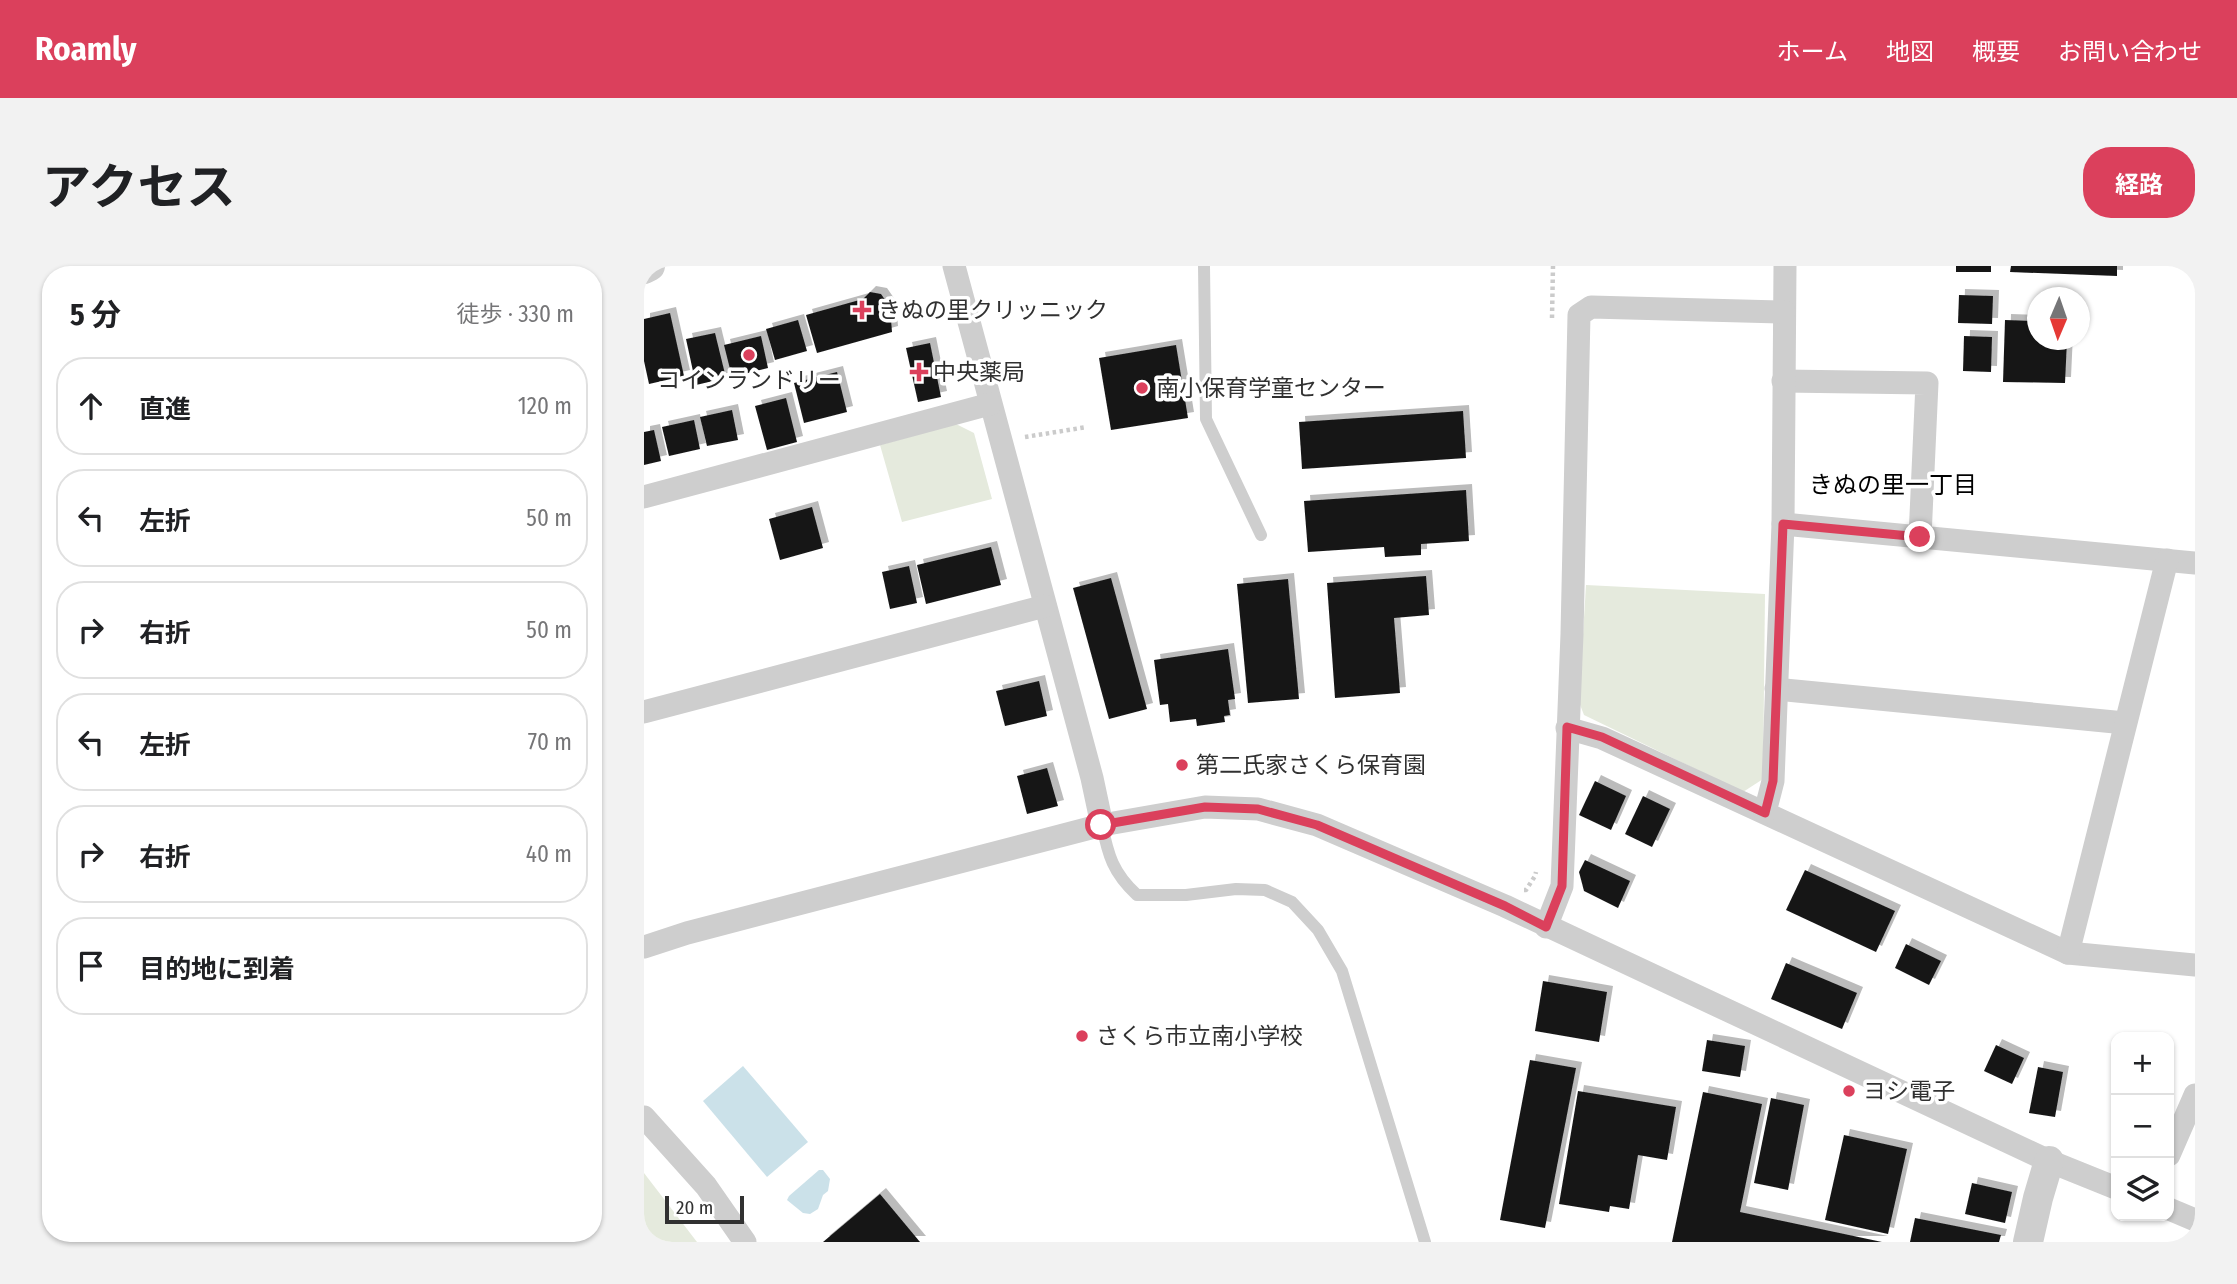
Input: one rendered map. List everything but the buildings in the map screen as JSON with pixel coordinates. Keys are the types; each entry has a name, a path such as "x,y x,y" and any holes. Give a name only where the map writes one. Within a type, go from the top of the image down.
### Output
{"street":[{"path":"644,269 650,266"},
{"path":"954,266 1092,778 1101,825"},
{"path":"1765,813 1773,781 1783,524 1785,266"},
{"path":"1546,927 1562,886 1572,634 1579,315 1591,307 1784,312"},
{"path":"1783,381 1927,383 1920,537"},
{"path":"644,497 990,404"},
{"path":"1783,524 2195,563"},
{"path":"2068,953 2167,560"},
{"path":"644,712 1045,606"},
{"path":"1776,689 2124,723"},
{"path":"1567,727 1602,737 2068,953 2195,965"},
{"path":"644,947 687,933 1101,825 1205,807 1258,809 1317,825 1505,906 2049,1161 2111,1186"},
{"path":"2174,1143 2195,1095"},
{"path":"644,1117 706,1186 745,1242"},
{"path":"2028,1242 2049,1161"},
{"path":"2174,1211 2195,1220"}],"lane":[{"path":"1204,266 1206,419 1261,535"},
{"path":"1101,825 1109,857 1121,881 1136,895 1265,890 1292,902 1318,930 1342,971 1425,1242"}],"path":[{"path":"1552,321 1553,266"},
{"path":"1016,438 1087,427"},
{"path":"1535,876 1536,863"}],"shaded area":[{"path":"956,424 974,433 992,499 902,522 880,445"},
{"path":"1586,585 1765,594 1763,779 1743,792 1584,715 1579,702"},
{"path":"644,1173 697,1242 644,1242"}],"water":[{"path":"743,1066 808,1142 767,1177 703,1101"},
{"path":"819,1170 823,1170 830,1179 828,1191 823,1195 818,1209 810,1214 803,1213 787,1200"}],"place":[{"name":"きぬの里クリッニック","path":"862,310"},
{"name":"コインランドリー","path":"749,355"},
{"name":"中央薬局","path":"919,372"},
{"name":"南小保育学童センター","path":"1142,388"},
{"name":"第二氏家さくら保育園","path":"1182,765"},
{"name":"さくら市立南小学校","path":"1082,1036"},
{"name":"ヨシ電子","path":"1849,1091"}],"district":[{"name":"きぬの里一丁目","path":"1893,485"}],"route":[{"path":"1101,825 1205,807 1258,809 1317,825 1505,906 1546,927 1562,886 1567,727 1602,737 1765,813 1773,781 1783,524 1920,537"}]}
